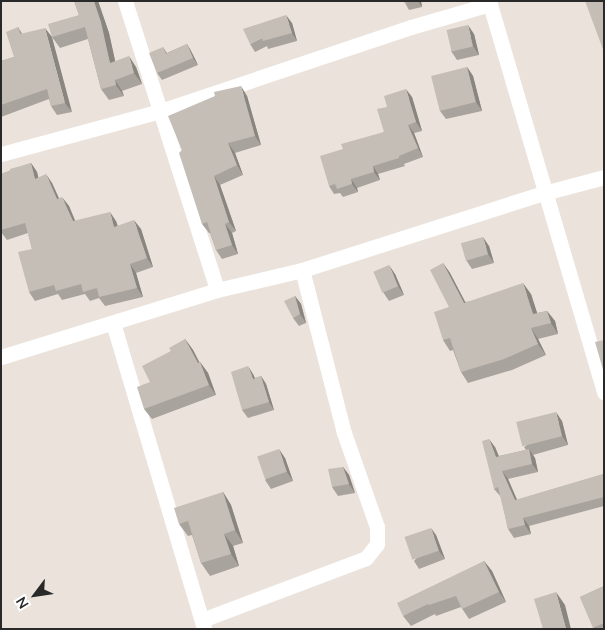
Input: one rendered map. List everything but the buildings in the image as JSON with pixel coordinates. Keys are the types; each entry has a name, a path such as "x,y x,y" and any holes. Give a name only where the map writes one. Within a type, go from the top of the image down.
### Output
{"street":[{"path":"125,1 217,290"},
{"path":"1,154 160,111 489,2 604,392"},
{"path":"1,357 217,290 302,270 544,193 604,177"},
{"path":"113,323 203,624 366,558 377,544 377,527 344,433 302,270"}]}
